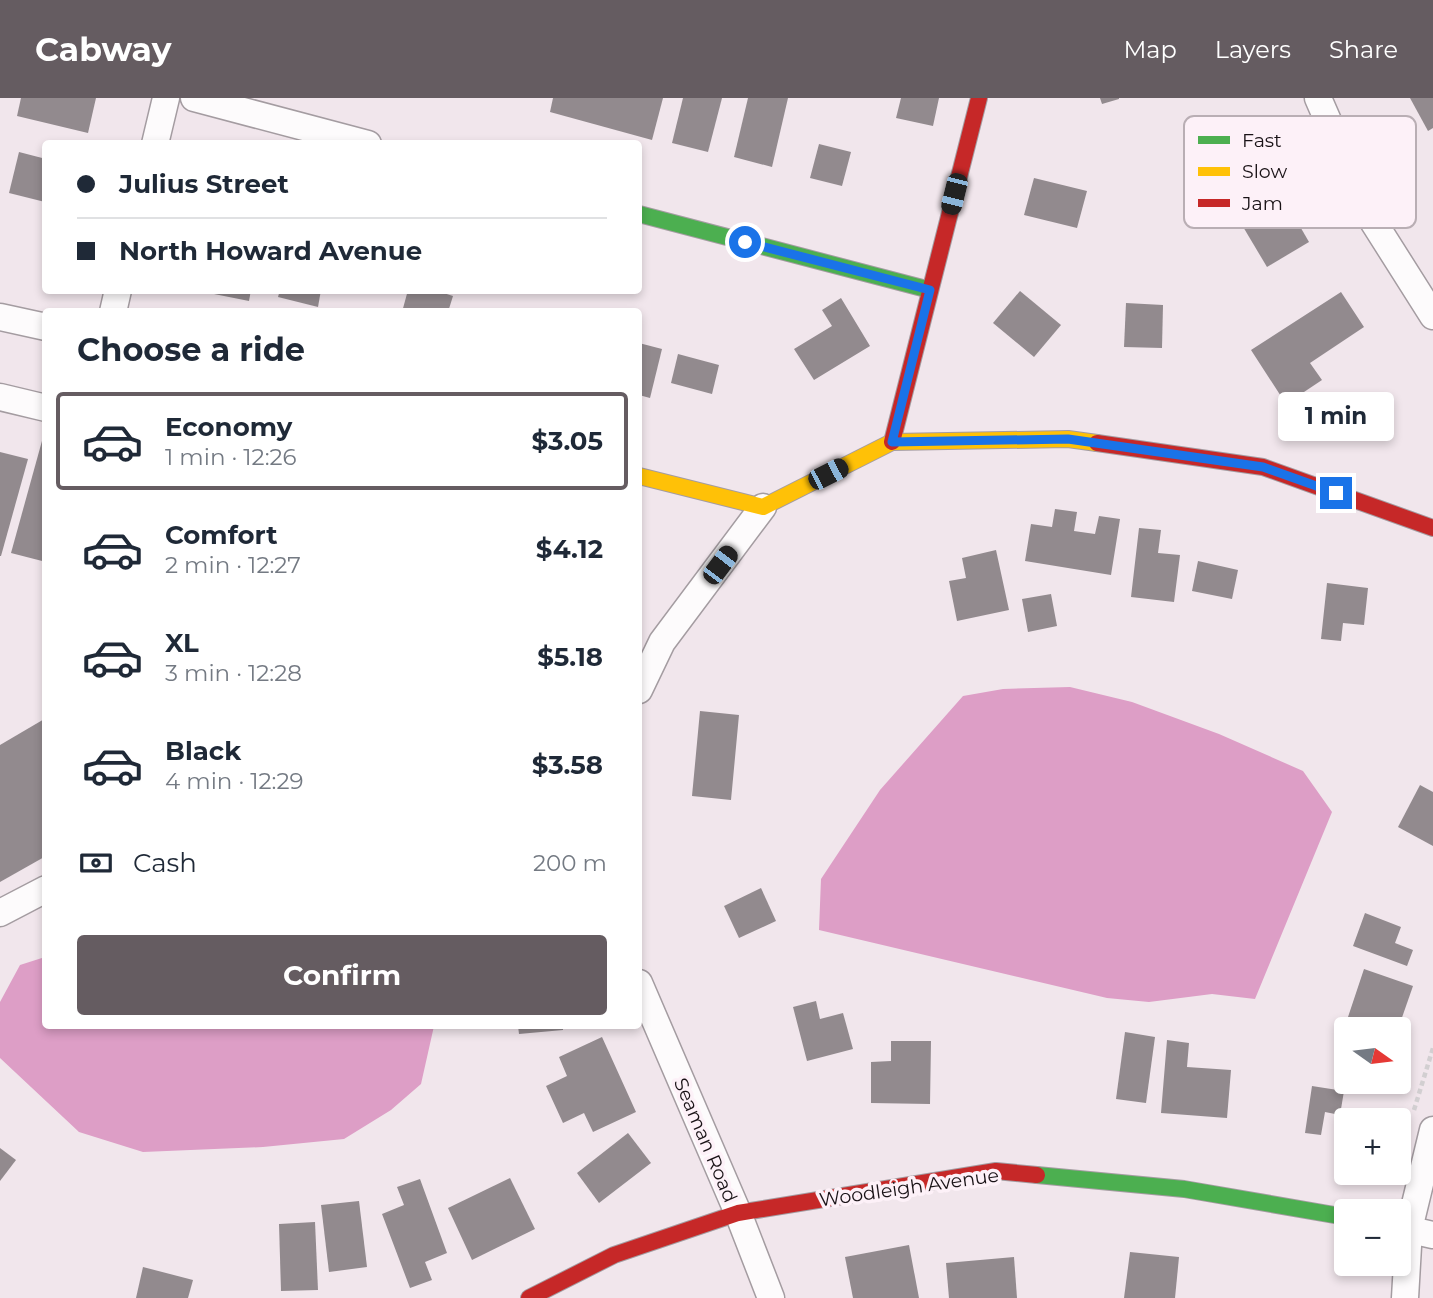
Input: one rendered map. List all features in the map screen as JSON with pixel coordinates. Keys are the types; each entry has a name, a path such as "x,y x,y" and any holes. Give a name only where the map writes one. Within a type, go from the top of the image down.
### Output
{"street":[{"path":"156,140 166,98"},
{"path":"194,98 353,140"},
{"path":"892,442 979,98"},
{"path":"1318,98 1326,116"},
{"path":"642,215 930,290"},
{"path":"1377,228 1433,316"},
{"path":"0,317 42,326"},
{"path":"0,397 42,407"},
{"path":"642,684 662,642 763,507 892,442 1068,439 1263,467 1433,528"},
{"path":"642,477 763,507"},
{"path":"0,912 42,891"},
{"name":"Seaman Road","path":"642,991 738,1213 771,1298"},
{"path":"1405,1298 1413,1230 1433,1130"},
{"name":"Woodleigh Avenue","path":"529,1298 614,1255 738,1213 996,1171 1184,1189 1334,1215"}],"shaded area":[{"path":"1070,687 1132,702 1219,734 1303,771 1332,812 1255,999 1212,994 1149,1002 1107,998 819,930 821,879 880,790 963,696 1003,689"},
{"path":"42,958 42,1029 433,1029 421,1084 391,1110 344,1139 263,1147 143,1152 79,1132 0,1058 0,1002 20,965"}],"building":[{"path":"21,98 96,98 88,133 17,116"},
{"path":"553,98 663,98 652,140 550,112"},
{"path":"683,98 722,98 708,152 672,143"},
{"path":"748,98 788,98 772,167 734,157"},
{"path":"901,98 939,98 933,126 896,118"},
{"path":"1100,98 1119,98 1119,99 1102,104"},
{"path":"1410,98 1433,98 1433,128 1428,131"},
{"path":"819,144 851,152 842,186 810,178"},
{"path":"19,152 42,158 42,201 9,193"},
{"path":"1034,178 1087,191 1077,228 1024,215"},
{"path":"1244,228 1301,228 1309,242 1267,267"},
{"path":"1020,291 1061,325 1034,357 993,323"},
{"path":"1341,292 1364,327 1310,363 1322,380 1286,404 1251,350"},
{"path":"214,294 250,294 249,301"},
{"path":"279,294 320,294 318,307 278,297"},
{"path":"407,294 453,296 449,308 403,308"},
{"path":"841,298 870,346 814,380 794,349 832,326 822,310"},
{"path":"1126,303 1163,305 1162,348 1124,347"},
{"path":"642,344 662,349 650,398 642,396"},
{"path":"678,354 719,365 712,394 671,383"},
{"path":"42,441 42,561 11,553"},
{"path":"0,452 28,459 1,556 0,556"},
{"path":"1055,509 1077,512 1074,531 1095,534 1099,516 1120,519 1111,575 1025,561 1031,524 1052,527"},
{"path":"1139,528 1161,530 1158,553 1180,555 1174,602 1131,597"},
{"path":"996,550 1009,610 957,621 949,581 966,578 962,558"},
{"path":"1198,561 1238,570 1232,599 1192,591"},
{"path":"1327,583 1368,588 1364,625 1343,623 1341,641 1321,639"},
{"path":"1051,594 1057,626 1028,632 1022,599"},
{"path":"700,711 739,715 731,800 692,796"},
{"path":"42,720 42,858 0,882 0,745"},
{"path":"1420,785 1433,792 1433,846 1398,827"},
{"path":"761,888 776,921 739,938 724,906"},
{"path":"1365,913 1401,927 1395,943 1413,950 1407,966 1353,946"},
{"path":"1364,969 1413,986 1402,1017 1348,1017"},
{"path":"816,1001 820,1019 843,1013 853,1049 807,1061 793,1007"},
{"path":"518,1029 563,1029 563,1030 519,1034"},
{"path":"1125,1032 1155,1037 1146,1103 1116,1099"},
{"path":"602,1037 636,1112 593,1132 584,1113 563,1123 546,1086 567,1076 559,1057"},
{"path":"1167,1040 1189,1043 1187,1067 1231,1070 1227,1118 1161,1113"},
{"path":"891,1041 931,1041 930,1104 871,1103 871,1062 891,1061"},
{"path":"1312,1086 1334,1089 1334,1094 1344,1094 1341,1108 1334,1108 1334,1114 1325,1112 1321,1135 1305,1133"},
{"path":"628,1133 651,1163 599,1203 577,1173"},
{"path":"0,1148 16,1160 0,1181"},
{"path":"510,1178 535,1229 472,1260 448,1208"},
{"path":"420,1179 447,1253 425,1262 432,1280 410,1288 382,1214 404,1205 397,1187"},
{"path":"359,1201 367,1267 329,1272 321,1205"},
{"path":"315,1222 318,1290 281,1291 279,1224"},
{"path":"909,1245 919,1298 853,1298 845,1257"},
{"path":"1130,1252 1179,1257 1175,1298 1124,1298"},
{"path":"1014,1257 1017,1298 949,1298 946,1263"},
{"path":"143,1267 193,1280 188,1298 136,1298"}],"traffic: fast":[{"path":"642,215 930,290"},
{"path":"1037,1175 1184,1189 1334,1215"}],"traffic: slow":[{"path":"642,477 763,507 892,442 1068,439 1097,443"}],"traffic: jam":[{"path":"892,442 979,98"},
{"path":"1097,443 1263,467 1433,528"},
{"path":"529,1298 614,1255 738,1213 996,1171 1037,1175"}],"route":[{"path":"745,242 930,290 892,442 1068,439 1263,467 1336,493"}]}
